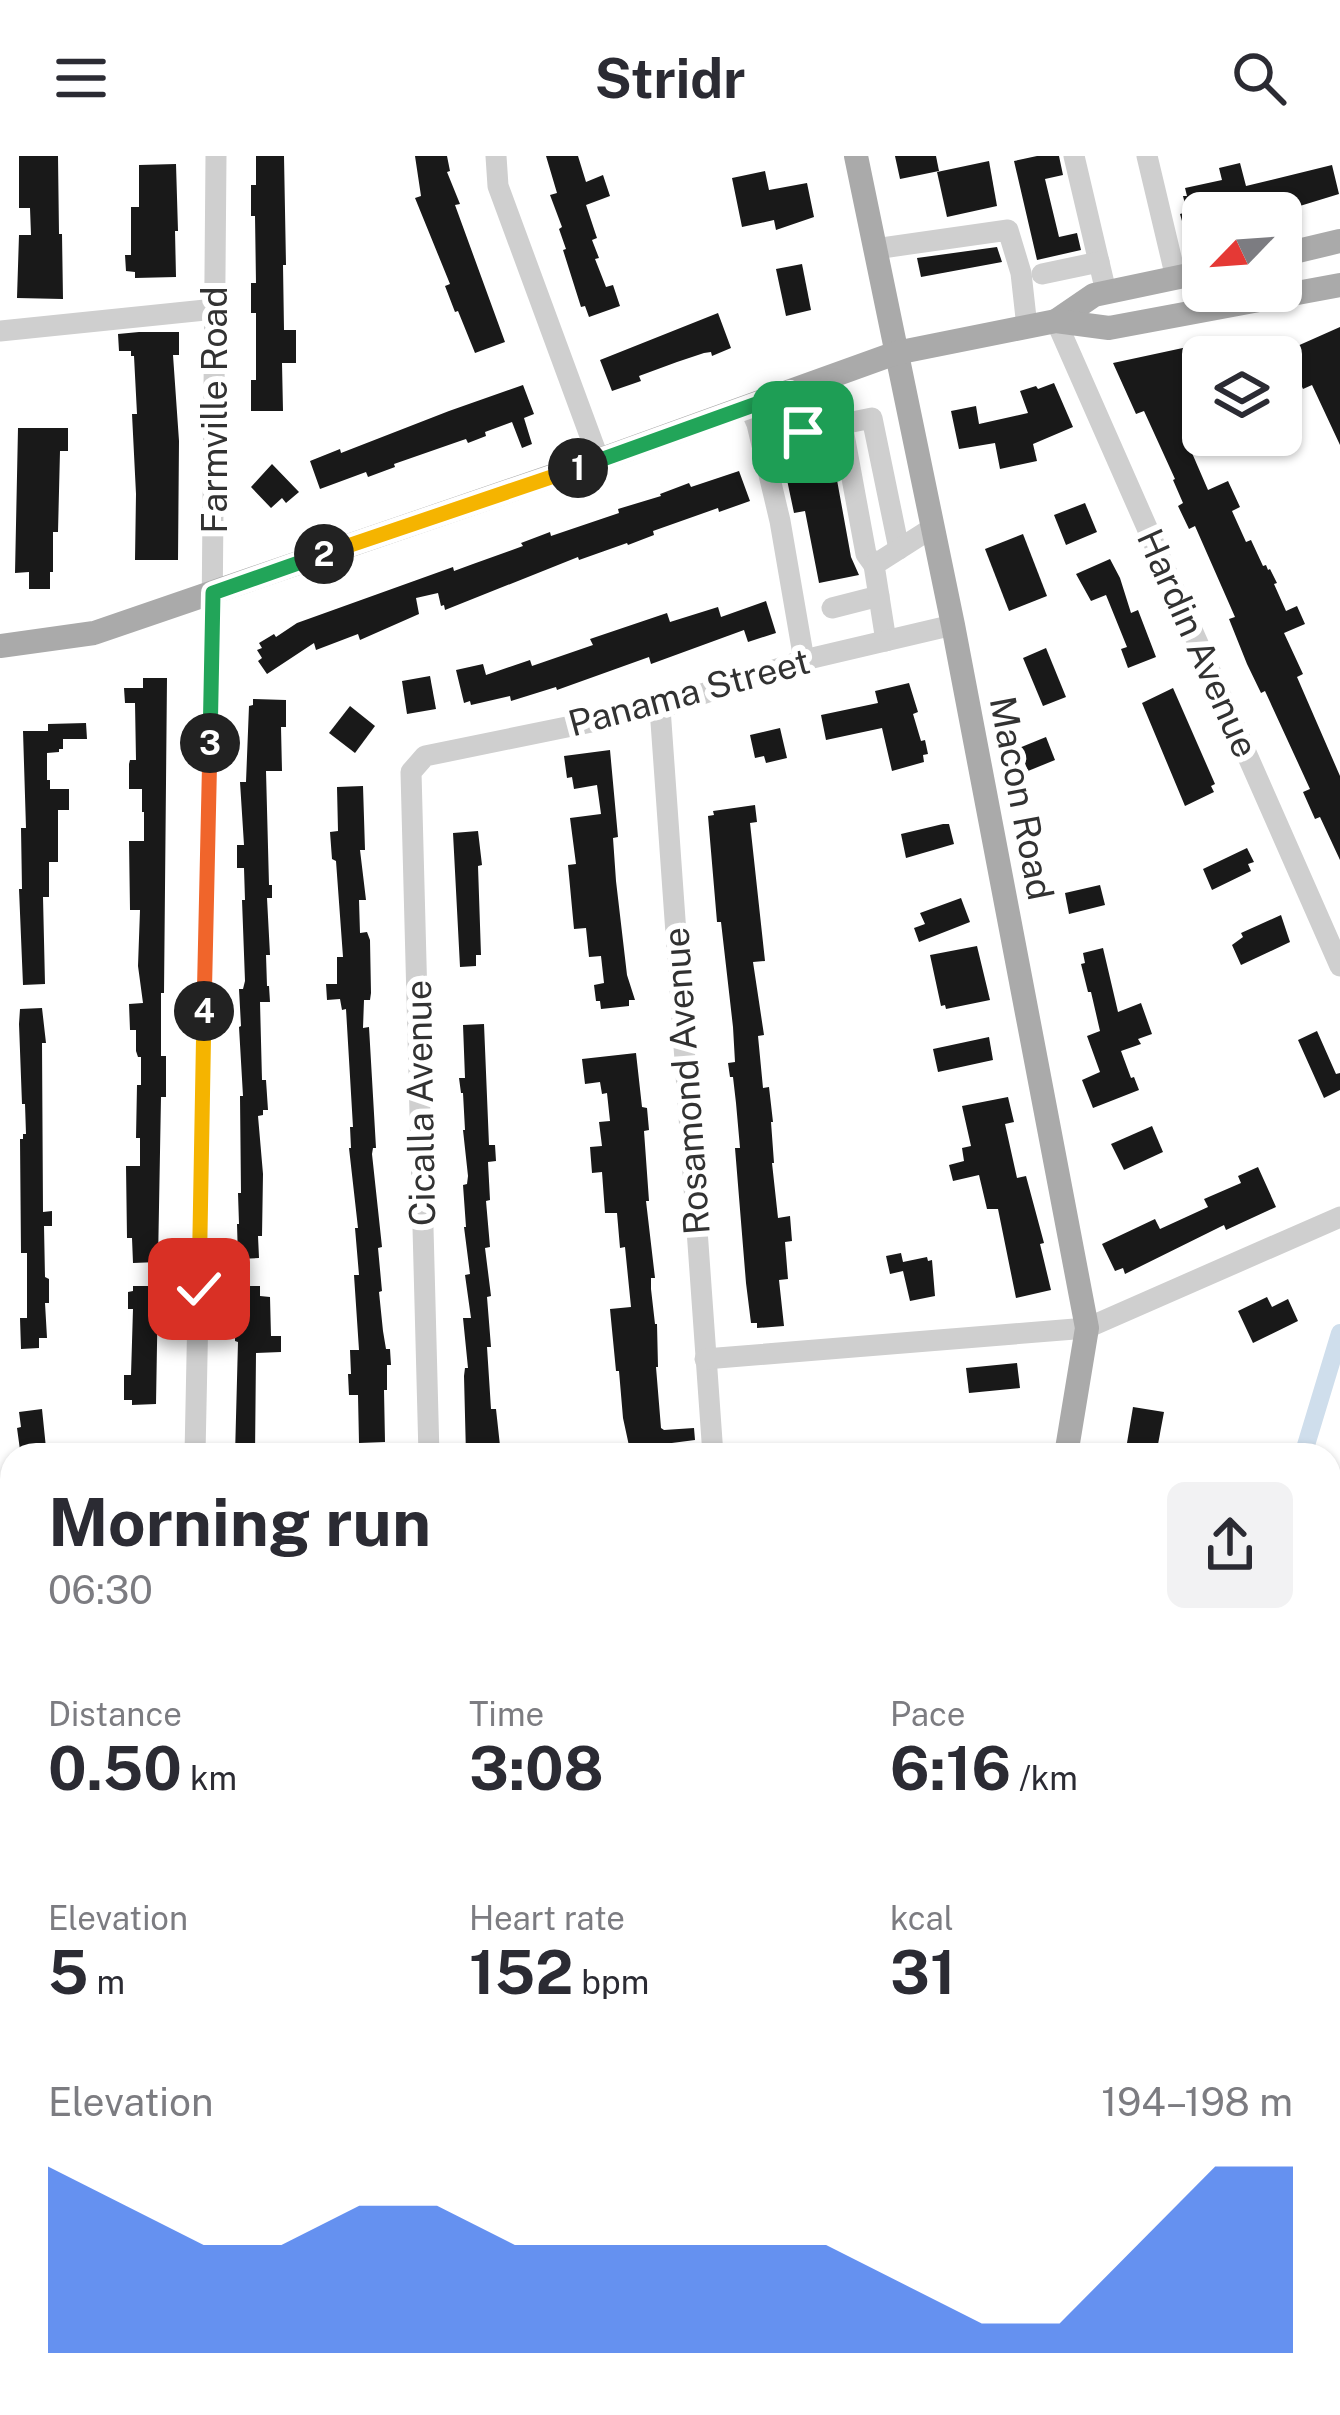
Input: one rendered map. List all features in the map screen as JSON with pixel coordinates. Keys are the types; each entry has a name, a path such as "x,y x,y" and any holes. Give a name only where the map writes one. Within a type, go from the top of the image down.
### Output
{"main road":[{"name":"Macon Road","path":"856,156 953,625 1087,1328 1068,1443"},
{"path":"1302,250 1340,242"},
{"path":"1056,321 1094,295 1182,277"},
{"path":"0,646 94,632 896,353 1056,321 1109,328 1340,285"}],"street":[{"name":"Farmville Road","path":"195,1443 213,593 216,156"},
{"path":"496,156 498,186 599,460"},
{"path":"1074,156 1106,292"},
{"path":"1148,156 1176,278"},
{"path":"875,249 1008,230 1021,273 1027,327"},
{"path":"1042,274 1099,262"},
{"path":"0,331 215,309"},
{"name":"Hardin Avenue","path":"1056,321 1340,966"},
{"path":"790,392 803,432 872,418 899,549"},
{"path":"749,406 780,521 804,660"},
{"path":"842,424 886,640"},
{"path":"874,565 932,528"},
{"path":"832,608 879,596"},
{"name":"Panama Street","path":"424,756 660,708 804,660 953,625"},
{"name":"Rosamond Avenue","path":"660,708 712,1443"},
{"name":"Cicalla Avenue","path":"424,756 411,772 429,1443"},
{"path":"705,1358 1087,1328 1340,1217"}],"building":[{"path":"19,156 58,156 63,299 17,298 19,235 31,235 30,208 19,208"},
{"path":"256,156 284,156 284,330 296,330 296,363 282,363 283,411 251,411 256,313 251,313 251,283 256,283 251,185 256,185"},
{"path":"415,156 447,156 447,172 460,204 455,205 505,342 475,353 455,312 445,286 450,284 415,198 421,196"},
{"path":"546,156 578,156 586,182 603,175 610,196 586,205 597,238 592,240 599,258 595,259 606,287 613,285 620,306 589,317 585,306 581,307 550,195 557,193"},
{"path":"895,156 936,156 939,171 900,179"},
{"path":"1059,156 1063,175 1045,179 1059,237 1077,233 1081,250 1037,260 1014,161"},
{"path":"989,161 997,206 947,217 937,172"},
{"path":"1240,163 1246,186 1332,165 1339,194 1302,205 1302,192 1186,192 1185,188 1222,180 1219,168"},
{"path":"176,164 176,277 135,278 135,272 126,271 125,255 131,255 131,207 139,207 139,165"},
{"path":"765,171 769,190 807,183 814,217 776,230 774,220 742,227 732,178"},
{"path":"997,247 1002,262 921,277 917,258"},
{"path":"802,264 811,310 786,316 776,269"},
{"path":"718,313 731,348 677,362 612,391 600,360"},
{"path":"1340,327 1340,445 1312,385 1302,387 1302,344"},
{"path":"179,332 179,355 173,355 179,441 178,560 135,560 134,356 131,351 119,351 118,334"},
{"path":"1182,348 1182,456 1193,456 1208,490 1228,481 1240,507 1232,511 1246,542 1251,540 1263,566 1270,569 1286,611 1297,606 1305,624 1284,633 1303,674 1297,677 1340,776 1340,860 1320,817 1315,819 1303,792 1310,789 1265,691 1261,693 1247,664 1229,619 1235,617 1195,526 1189,529 1178,506 1183,503 1175,479 1144,411 1136,414 1113,363"},
{"path":"1054,383 1073,427 1033,444 1037,461 1000,469 995,443 959,449 951,411 976,406 979,424 1028,413 1020,391"},
{"path":"523,385 534,414 524,418 532,444 522,448 512,422 468,443 466,439 368,477 366,472 320,489 310,461"},
{"path":"18,428 68,428 68,451 60,451 58,532 53,532 50,589 29,589 29,572 15,573"},
{"path":"831,447 851,557 859,575 819,583 805,511 794,513 782,456"},
{"path":"272,464 299,492 271,508 251,487"},
{"path":"739,471 750,501 653,531 654,535 628,545 578,557 445,610 438,593 416,598 419,614 360,640 358,634 316,650 314,643 267,674 258,661 262,658 259,643 297,623 453,567 454,571 550,532 551,536 619,513 618,509 689,483 691,487"},
{"path":"1085,503 1097,532 1066,545 1054,515"},
{"path":"1023,534 1047,596 1009,611 985,549"},
{"path":"1110,559 1131,613 1138,610 1156,657 1128,668 1121,649 1127,647 1106,595 1091,601 1076,574"},
{"path":"766,601 776,633 748,642 744,630 651,664 649,657 557,690 511,701 510,696 464,703 456,670 483,664 486,675 530,660 532,666 593,645 590,639 667,613 670,622 718,607 721,617"},
{"path":"1046,648 1066,697 1043,706 1023,658"},
{"path":"430,676 436,709 407,714 402,681"},
{"path":"143,678 167,678 161,993 166,1097 161,1097 158,1262 133,1263 132,1238 127,1238 126,1166 140,1166 140,1138 136,1138 141,1057 136,1051 136,1030 130,1030 129,1004 143,1003 138,966 140,910 130,910 129,841 144,841 144,812 142,789 129,789 129,764 136,760 135,703 125,703 124,688 143,688"},
{"path":"909,683 918,712 913,714 928,754 923,755 924,762 892,771 882,728 826,740 821,715 878,703 875,691"},
{"path":"1173,688 1215,784 1211,786 1214,792 1185,806 1142,703"},
{"path":"253,699 286,700 286,727 281,727 282,771 266,771 272,898 267,898 270,1002 260,1002 262,1080 266,1080 268,1110 258,1116 262,1236 258,1236 259,1258 238,1259 243,1096 239,989 245,981 245,900 244,868 237,868 237,845 244,845 240,782 246,782"},
{"path":"350,706 375,726 355,753 329,733"},
{"path":"86,723 87,739 63,739 63,749 47,753 50,789 69,789 69,810 58,810 58,862 49,862 49,897 43,897 45,984 23,985 19,889 21,828 26,828 23,731 48,731 48,724"},
{"path":"780,728 787,758 766,763 764,756 755,758 750,735"},
{"path":"1046,737 1055,760 1028,771 1019,748"},
{"path":"610,750 618,837 613,838 616,881 627,975 635,1000 629,1000 629,1006 601,1009 594,985 604,983 601,956 589,957 586,928 574,929 568,865 576,864 570,818 601,814 597,785 574,789 564,756"},
{"path":"363,786 365,850 360,850 366,900 359,900 360,933 367,932 370,940 371,993 370,1000 364,1000 363,1028 369,1027 376,1148 372,1154 382,1247 378,1248 379,1292 391,1365 387,1365 384,1390 385,1442 359,1443 358,1395 349,1395 348,1374 350,1350 359,1350 354,1275 359,1275 349,1148 353,1127 346,1009 342,1010 340,999 327,1000 326,984 337,984 337,957 343,957 330,832 338,831 337,787"},
{"path":"755,805 757,822 750,823 765,961 753,962 764,1035 758,1036 763,1088 769,1087 773,1122 778,1218 790,1216 792,1241 785,1242 788,1279 779,1280 784,1326 757,1328 757,1323 751,1323 746,1283 735,1148 740,1148 728,1063 735,1062 733,1027 708,816 713,811"},
{"path":"949,824 954,844 906,858 901,834"},
{"path":"478,831 481,955 476,955 476,966 460,967 453,833"},
{"path":"1247,848 1254,862 1248,864 1251,871 1212,890 1203,869"},
{"path":"1100,885 1105,905 1069,914 1065,893"},
{"path":"961,898 970,922 919,942 914,928 925,924 920,913"},
{"path":"1281,915 1290,942 1241,965 1232,945 1243,937 1241,933"},
{"path":"977,946 990,1000 946,1009 941,1006 930,955"},
{"path":"1103,948 1118,1012 1141,1003 1152,1034 1121,1051 1139,1090 1093,1108 1082,1080 1100,1072 1087,1036 1100,1031 1081,964 1085,963 1083,953"},
{"path":"42,1008 46,1043 42,1043 43,1212 52,1211 52,1226 44,1226 47,1338 39,1338 39,1348 21,1349 20,1318 27,1318 27,1253 21,1253 20,1139 26,1134 19,1024 20,1009"},
{"path":"484,1024 489,1145 495,1145 496,1161 488,1162 490,1247 485,1248 491,1296 487,1297 491,1347 487,1347 491,1409 496,1409 500,1443 466,1443 464,1376 468,1368 463,1318 471,1318 463,1185 468,1176 459,1078 465,1078 463,1025"},
{"path":"1317,1031 1336,1074 1340,1073 1340,1090 1324,1098 1298,1040"},
{"path":"989,1037 993,1060 938,1072 933,1049"},
{"path":"636,1053 649,1130 644,1131 646,1201 655,1278 651,1278 651,1289 661,1428 694,1428 695,1440 628,1443 610,1309 631,1307 625,1247 620,1248 617,1213 605,1213 602,1172 592,1173 590,1147 602,1146 599,1122 610,1121 607,1093 602,1094 600,1082 585,1084 582,1059"},
{"path":"1008,1097 1014,1122 1005,1124 1017,1178 1026,1176 1051,1290 1016,1298 998,1209 987,1209 979,1175 953,1181 949,1165 964,1161 962,1148 971,1146 962,1106"},
{"path":"1152,1126 1163,1152 1124,1170 1111,1144"},
{"path":"1258,1167 1276,1207 1226,1230 1224,1225 1125,1274 1123,1268 1115,1271 1102,1244 1155,1219 1160,1229 1208,1207 1204,1199 1241,1183 1238,1176"},
{"path":"901,1253 903,1262 932,1260 935,1296 910,1301 903,1271 890,1274 886,1256"},
{"path":"133,1286 158,1286 156,1404 132,1405 132,1400 124,1400 124,1375 131,1375 133,1309 128,1309 128,1292"},
{"path":"230,1286 260,1286 260,1296 270,1297 271,1336 281,1336 281,1352 256,1353 255,1443 235,1443 238,1342 235,1310 230,1310"},
{"path":"1267,1297 1272,1307 1288,1299 1298,1321 1253,1343 1238,1311"},
{"path":"1017,1363 1020,1388 969,1393 966,1368"},
{"path":"1133,1407 1164,1412 1158,1443 1127,1443"},
{"path":"42,1409 45,1443 19,1443 19,1412"}],"waterway":[{"path":"1307,1443 1340,1333"}],"route":[{"path":"199,1289 213,593 790,392 803,432"}]}
